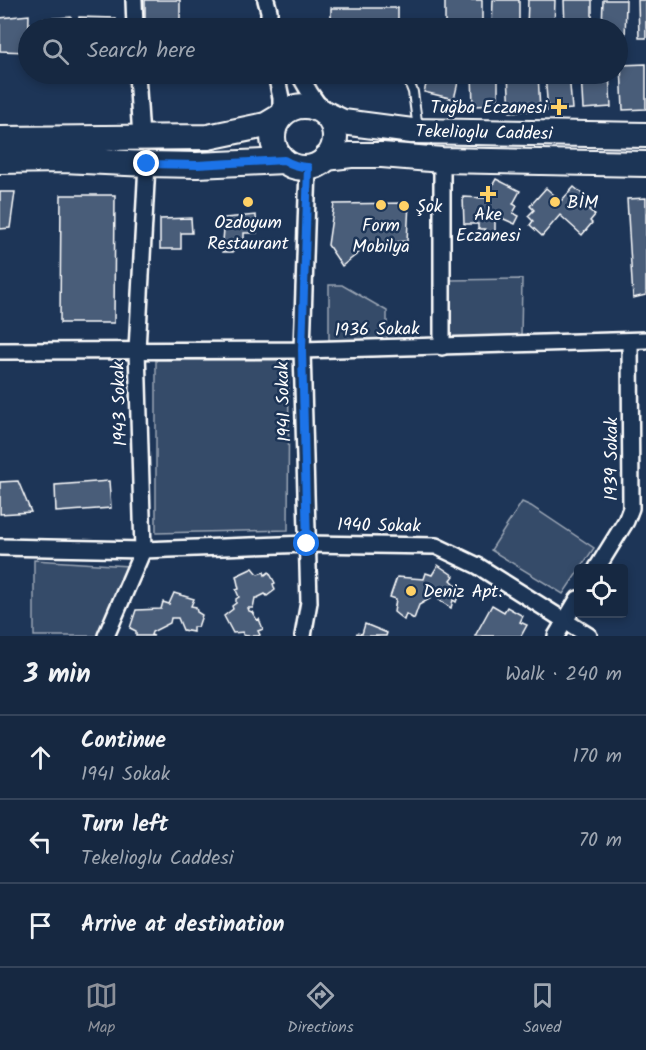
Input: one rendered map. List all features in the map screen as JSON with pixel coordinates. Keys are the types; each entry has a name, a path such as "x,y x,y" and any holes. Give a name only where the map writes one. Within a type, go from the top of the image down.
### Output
{"main road":[{"path":"0,139 208,137 266,125 289,110 298,106 307,106 316,108 330,120 335,140 332,149 317,162 299,167 291,165 279,154 273,139 276,123 281,116"},
{"name":"Tekelioglu Caddesi","path":"324,113 343,122 419,131 646,135"},
{"name":"Tekelioglu Caddesi","path":"317,162 351,155 382,155 442,160 646,164"},
{"path":"0,161 63,160 197,165 284,160"}],"street":[{"path":"134,0 135,18"},
{"path":"138,84 141,138"},
{"path":"278,84 281,116"},
{"path":"305,84 324,113"},
{"path":"442,160 442,347"},
{"name":"1941 Sokak","path":"303,636 309,602 302,350 317,162"},
{"name":"1943 Sokak","path":"106,636 143,550 137,350 147,164"},
{"name":"1936 Sokak","path":"0,351 302,350 638,341"},
{"name":"1939 Sokak","path":"600,564 627,520 639,508 638,341"},
{"name":"1940 Sokak","path":"0,547 143,550 307,544 436,546 478,566 589,636"},
{"path":"556,636 574,606"}],"lane":[{"path":"410,84 419,131"}],"shaded area":[{"path":"522,279 521,337 449,339 450,280"},
{"path":"329,285 342,285 387,311 387,340 329,340"},
{"path":"156,360 289,360 288,530 156,533"},
{"path":"522,502 594,548 583,564 574,564 574,578 563,594 491,550"},
{"path":"34,560 128,566 98,636 34,636"}],"building":[{"path":"145,0 180,0 180,18 145,18"},
{"path":"445,0 482,0 482,18 445,18"},
{"path":"493,0 519,0 519,18 492,18"},
{"path":"528,0 555,0 554,18 527,18"},
{"path":"564,0 592,0 592,18 565,18"},
{"path":"603,0 626,0 626,18 602,18"},
{"path":"638,0 646,0 646,38 639,38"},
{"path":"331,8 398,8 398,18 331,18"},
{"path":"29,15 29,18 18,18 18,52 0,51 0,18"},
{"path":"646,64 646,109 623,110 622,84 628,84 628,65"},
{"path":"426,84 458,84 454,99 424,92"},
{"path":"472,84 498,84 498,105 473,106"},
{"path":"508,84 539,84 540,110 510,112"},
{"path":"546,84 570,84 572,109 548,111"},
{"path":"582,84 610,84 611,107 583,109"},
{"path":"496,179 520,191 513,204 517,206 513,213 519,216 515,224 495,215 495,235 486,235 485,229 478,229 478,224 464,224 463,197 485,198"},
{"path":"574,187 594,204 589,210 595,215 590,221 592,223 582,235 560,215 542,236 530,225 533,221 528,216 534,210 530,206 546,188 561,201"},
{"path":"0,192 15,192 10,228 0,229"},
{"path":"61,195 115,195 114,323 60,323"},
{"path":"646,198 646,295 633,298 627,199"},
{"path":"409,203 407,241 370,244 342,266 328,245 334,204"},
{"path":"256,215 257,233 244,233 244,247 233,248 233,252 222,252 225,218"},
{"path":"191,218 192,233 181,233 181,249 160,249 160,219"},
{"path":"18,481 31,512 0,514 0,482"},
{"path":"109,481 111,508 56,512 55,485"},
{"name":"Deniz Apt.","path":"438,565 454,576 451,580 457,586 455,593 459,594 456,602 453,600 451,608 439,600 436,589 430,588 431,598 419,605 414,619 406,614 404,620 394,612 396,599 390,597 397,577 424,579 426,573 432,575"},
{"path":"253,568 258,574 264,572 265,575 269,572 275,583 273,584 275,590 267,596 265,594 255,598 253,608 248,608 257,620 259,619 263,629 258,631 260,635 258,636 247,636 243,635 243,632 233,633 224,616 233,609 232,606 239,597 236,590 239,589 236,576"},
{"path":"174,593 194,599 191,606 196,607 197,612 202,615 198,627 193,627 193,632 183,630 178,618 171,618 170,623 152,632 151,635 154,636 136,636 136,631 130,628 136,610 161,609 163,602 169,604"},
{"path":"492,605 504,612 507,607 523,616 520,622 527,625 521,636 475,636"},
{"path":"365,624 387,633 386,636 356,636 357,633 362,634"}],"place":[{"name":"Tuğba Eczanesi","path":"559,107"},
{"name":"Ake Eczanesi","path":"488,194"},
{"name":"Ozdoyum Restaurant","path":"248,202"},
{"name":"BİM","path":"555,202"},
{"name":"Form Mobilya","path":"381,205"},
{"name":"Şok","path":"404,206"},
{"name":"Deniz Apt.","path":"411,591"}],"route":[{"path":"147,164 197,165 284,160 291,165 308,167 302,350 307,544"}]}
